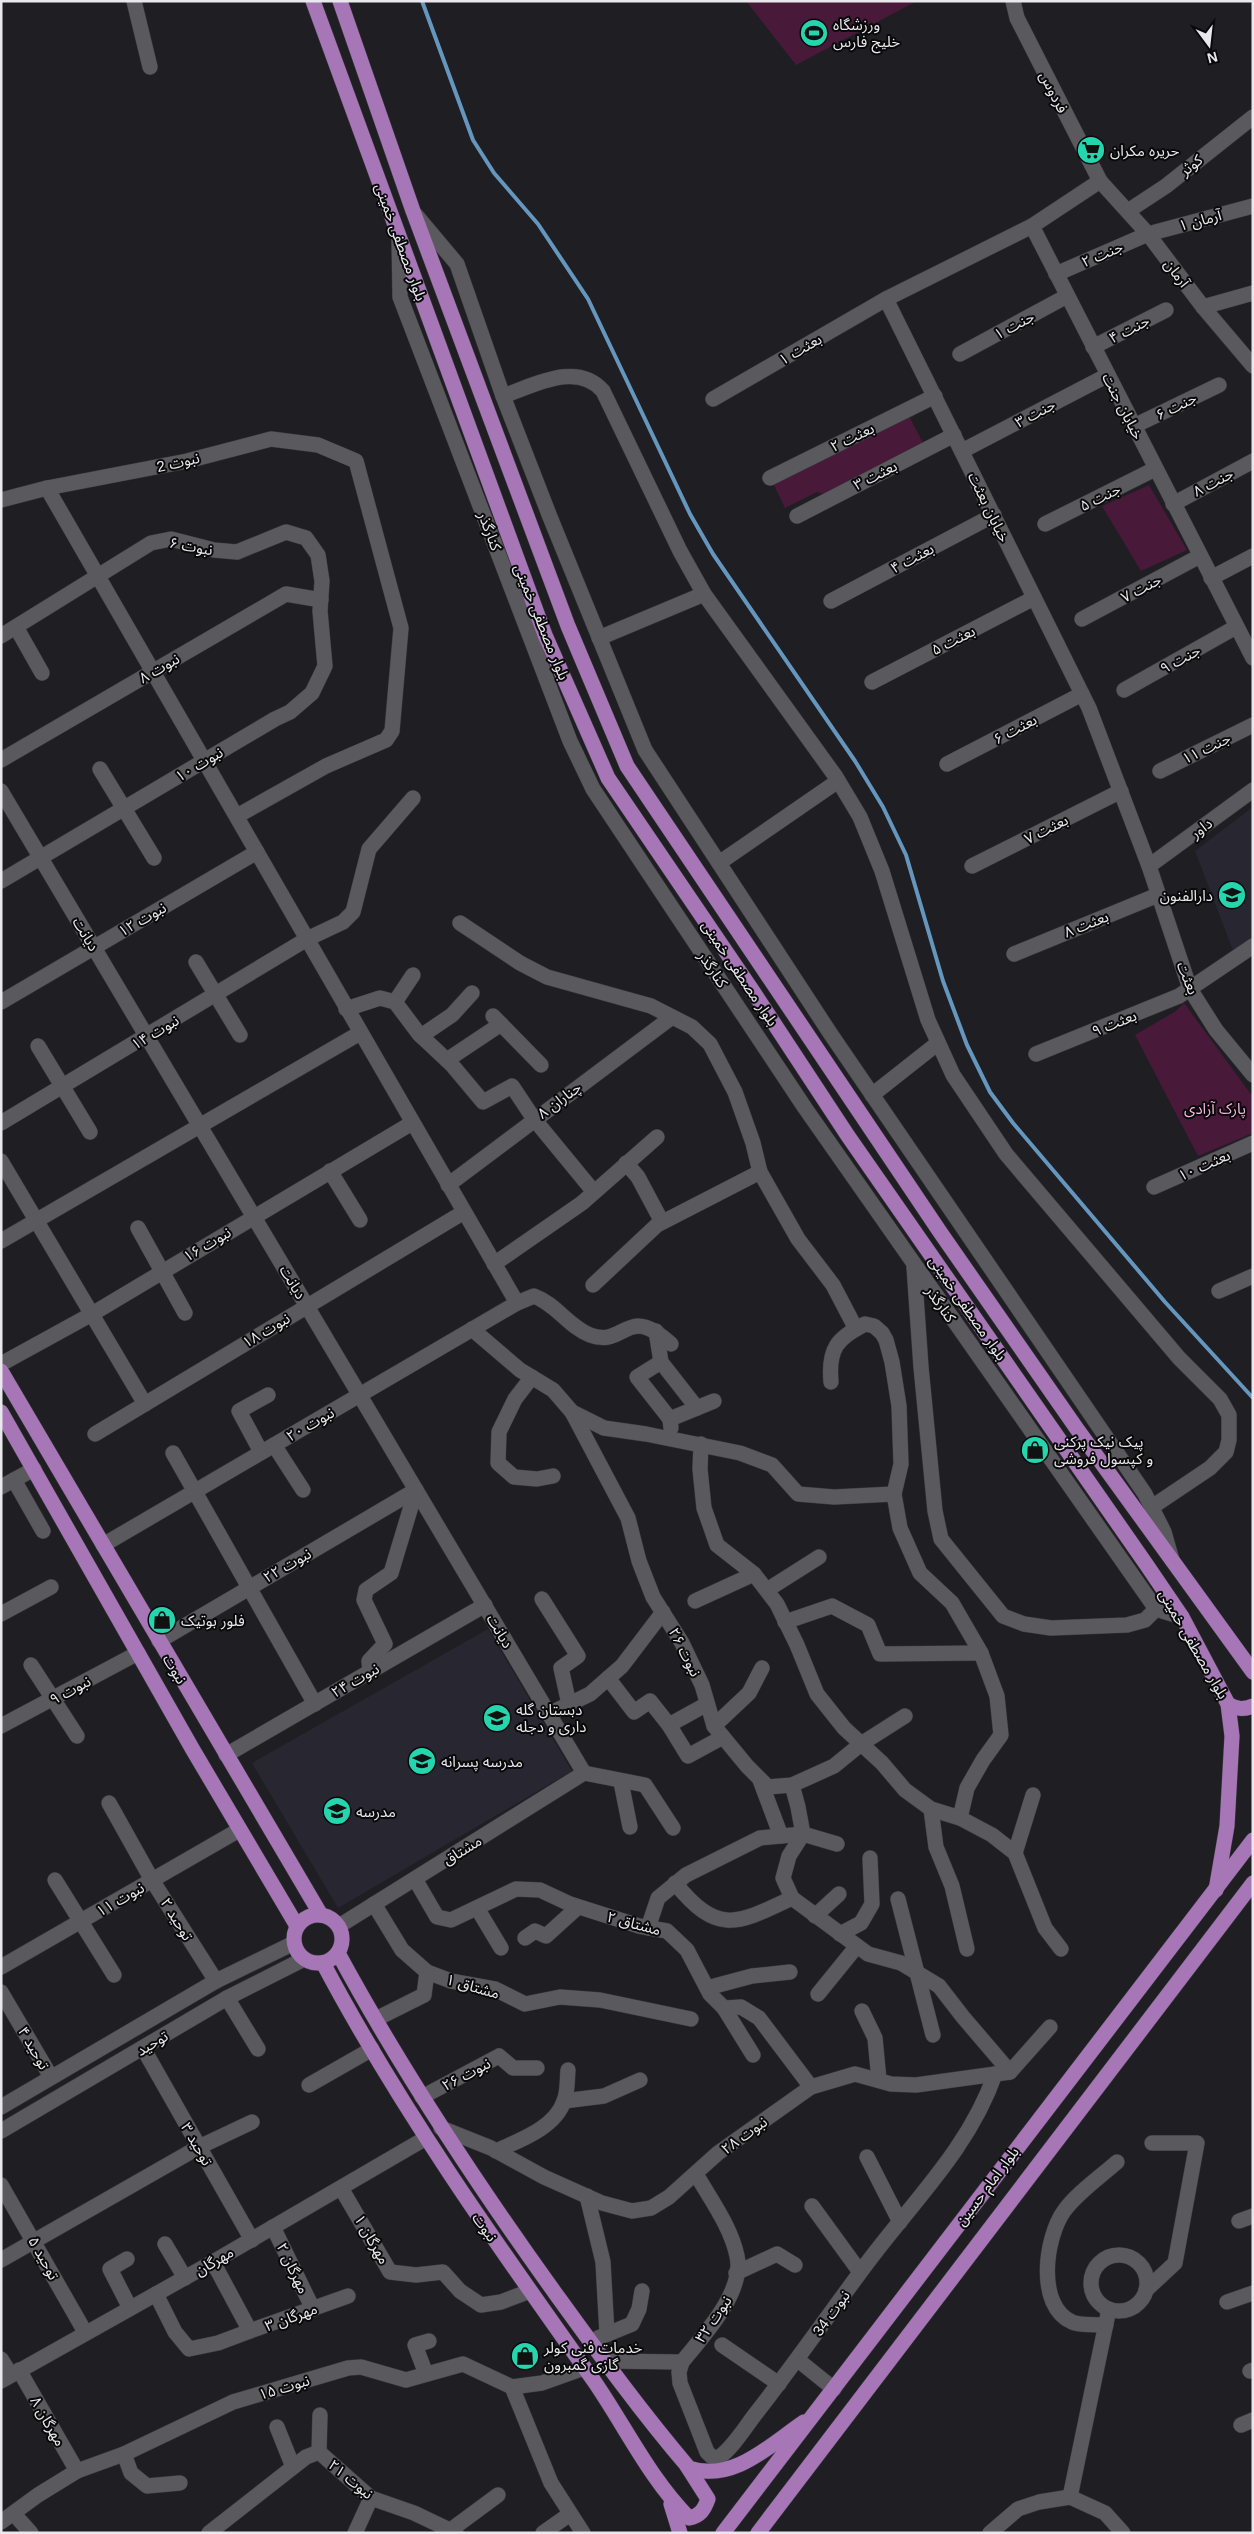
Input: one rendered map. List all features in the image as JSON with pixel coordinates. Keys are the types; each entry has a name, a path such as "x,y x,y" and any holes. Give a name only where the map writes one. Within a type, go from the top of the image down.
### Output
{"main road":[{"name":"بلوار مصطفی خمینی","path":"313,1 545,635 608,778 758,998 848,1136 1182,1617 1228,1704 1231,1756 1228,1826 1216,1890"},
{"name":"بلوار مصطفی خمینی","path":"340,1 413,212 568,626 627,766 940,1232 1077,1429 1253,1672"},
{"path":"346,95 370,84"},
{"name":"نبوت","path":"1,1371 158,1641 321,1915"},
{"name":"نبوت","path":"1,1412 138,1653 297,1926"},
{"path":"138,1653 158,1641"},
{"path":"1228,1704 1244,1709 1253,1706"},
{"name":"بلوار امام حسین","path":"723,2533 814,2416 1087,2054 1161,1963 1253,1840"},
{"name":"بلوار امام حسین","path":"758,2533 1253,1883"},
{"path":"321,1915 333,1919 339,1926 343,1935 342,1944 332,1960 323,1963 313,1963 304,1959 297,1952 294,1943 297,1926 306,1918 321,1915"},
{"name":"نبوت","path":"323,1963 426,2138 660,2482 688,2518 696,2517 705,2508 708,2499 683,2461 604,2361 496,2212 422,2098 338,1953"},
{"path":"331,1979 347,1969"},
{"path":"683,2461 689,2468 702,2472 718,2472 731,2468 760,2454 814,2416"},
{"path":"660,2482 677,2518 680,2533"}],"street":[{"path":"134,1 150,67"},
{"name":"فردوس","path":"1013,1 1016,18 1100,182"},
{"name":"کوثر","path":"1128,211 1166,186 1253,117"},
{"path":"886,300 1032,226 1100,182"},
{"name":"آرمان","path":"1100,182 1148,234 1202,307 1253,366"},
{"name":"آرمان ۱","path":"1148,234 1253,206"},
{"path":"413,212 457,264 503,396 598,638 645,750 872,1095 1145,1494 1164,1532 1173,1561"},
{"name":"خیابان جنت","path":"1032,226 1253,658"},
{"name":"جنت ۲","path":"1056,274 1148,234"},
{"name":"کنارگذر","path":"399,237 400,297 570,741 593,789 811,1116 914,1266 1156,1609"},
{"path":"1202,307 1253,293"},
{"name":"جنت ۱","path":"960,354 1067,296"},
{"name":"خیابان بعثت","path":"886,300 1082,694 1149,866"},
{"name":"بعثت ۱","path":"713,399 886,300"},
{"name":"جنت ۴","path":"1093,347 1166,310"},
{"name":"جنت ۳","path":"962,452 1108,375"},
{"path":"503,396 563,376 580,376 594,381 604,391 680,551 704,594 838,781 860,817 882,871 928,1020 953,1075 1006,1154 1179,1358 1220,1400 1229,1415 1229,1440 1226,1452 1210,1468 1152,1507"},
{"name":"جنت ۶","path":"1134,426 1219,385"},
{"name":"بعثت ۲","path":"770,478 934,396"},
{"name":"بعثت ۳","path":"797,516 954,435"},
{"name":"نبوت 2","path":"1,500 47,488 187,461 271,439 318,445 358,464 401,628 392,731 386,740 326,766 237,816"},
{"name":"جنت ۸","path":"1173,504 1253,461"},
{"name":"جنت ۵","path":"1045,524 1156,469"},
{"path":"47,488 154,670 346,1009 517,1303"},
{"name":"بعثت ۴","path":"831,601 994,515"},
{"name":"نبوت ۶","path":"1,636 152,543 171,539 214,550 236,552 286,532 306,538 318,555 322,580 321,600"},
{"name":"جنت ۷","path":"1082,620 1200,556"},
{"path":"1211,578 1253,556"},
{"name":"نبوت ۸","path":"1,760 286,594 321,600"},
{"path":"598,638 704,594"},
{"name":"بعثت ۵","path":"872,682 1034,598"},
{"name":"نبوت ۱۰","path":"1,881 274,719 290,712 312,693 325,666 321,600"},
{"path":"16,627 42,673"},
{"name":"جنت ۹","path":"1124,690 1236,627"},
{"name":"بعثت ۶","path":"948,764 1082,694"},
{"name":"جنت ۱۱","path":"1160,771 1253,725"},
{"path":"100,770 154,858"},
{"path":"719,863 838,781"},
{"name":"داور","path":"1149,866 1253,790"},
{"name":"دیانت","path":"1,791 584,1774"},
{"name":"بعثت ۷","path":"972,866 1121,791"},
{"name":"نبوت ۱۴","path":"1,1123 147,1037 307,939 343,922 353,912 369,850 413,798"},
{"name":"نبوت ۱۲","path":"1,1002 257,852"},
{"name":"بعثت","path":"1149,866 1190,989 1216,1030 1253,1075"},
{"name":"بعثت ۸","path":"1014,954 1158,895"},
{"path":"460,923 520,963 547,977 651,1006 692,1027 710,1044 735,1092 753,1142 760,1172 798,1240 833,1285 856,1329"},
{"name":"بعثت ۹","path":"1036,1054 1179,996 1253,946"},
{"path":"196,962 240,1035"},
{"path":"395,1002 413,975"},
{"path":"420,1036 452,1015 472,993"},
{"path":"346,1009 380,998 395,1002 420,1036 447,1060 483,1102 512,1086 534,1119 594,1192"},
{"name":"چناران ۸","path":"448,1185 672,1017"},
{"path":"447,1060 497,1020 541,1065"},
{"path":"1,1241 360,1033"},
{"path":"872,1095 938,1043"},
{"path":"38,1046 90,1132"},
{"name":"نبوت ۱۶","path":"1,1364 92,1314 253,1216 412,1123"},
{"path":"494,1264 594,1192 657,1137"},
{"name":"بعثت ۱۰","path":"1154,1187 1253,1143"},
{"path":"1,1161 145,1404"},
{"path":"626,1163 638,1177 662,1222"},
{"path":"330,1171 360,1220"},
{"path":"593,1285 662,1222 760,1172"},
{"name":"نبوت ۱۸","path":"95,1434 464,1212"},
{"path":"138,1228 185,1312"},
{"path":"914,1266 921,1367 935,1511 941,1539 1003,1616 1024,1624 1050,1628 1127,1625 1145,1620 1156,1609 1182,1617"},
{"path":"1219,1291 1253,1276"},
{"name":"نبوت ۲۰","path":"103,1545 517,1303 534,1296 546,1300 589,1335 600,1338 610,1337 638,1326 656,1331"},
{"path":"831,1382 830,1363 837,1344 844,1334 866,1324 878,1330 886,1340 892,1362 899,1406 900,1455 894,1494 900,1528 920,1572 952,1603 981,1653 997,1696 1001,1735 983,1760 967,1788 960,1818"},
{"path":"472,1329 520,1370 553,1390 572,1412 604,1428 740,1452 772,1465 798,1494 834,1497 894,1494"},
{"path":"656,1331 671,1344"},
{"path":"656,1331 661,1362 696,1408"},
{"path":"661,1362 637,1377 670,1419 672,1439"},
{"path":"532,1377 515,1399 499,1432 498,1463 514,1478 537,1479 553,1476"},
{"path":"268,1395 239,1411 303,1490"},
{"path":"670,1419 714,1401"},
{"name":"نبوت ۲۶","path":"572,1412 628,1518 639,1561 653,1597 682,1642 702,1685 707,1704 719,1731 759,1779"},
{"path":"701,1444 700,1469 704,1508 718,1545 754,1574 766,1590 785,1622 817,1694 844,1728 905,1790 931,1809 960,1818 992,1835 1016,1853 1046,1928 1061,1949"},
{"path":"173,1453 315,1704"},
{"path":"34,1469 8,1484 43,1531"},
{"path":"370,1672 370,1661 386,1644 364,1600 366,1590 390,1573 416,1490"},
{"name":"نبوت ۲۲","path":"158,1641 416,1490"},
{"path":"766,1590 819,1557"},
{"path":"696,1601 754,1574"},
{"path":"1,1614 51,1587"},
{"path":"542,1599 578,1656 560,1668 568,1704"},
{"name":"نبوت ۲۴","path":"226,1755 485,1605"},
{"path":"785,1622 832,1606 868,1626 880,1654 981,1653"},
{"path":"549,1714 590,1694 622,1666 663,1612"},
{"name":"نبوت ۹","path":"1,1726 138,1653"},
{"path":"31,1665 77,1736"},
{"path":"608,1678 634,1712 650,1701 669,1725 688,1756 719,1731 749,1693 762,1668"},
{"path":"669,1725 707,1704"},
{"path":"759,1779 768,1787 792,1785 834,1766 861,1744 905,1716"},
{"path":"584,1774 645,1785 673,1828"},
{"name":"مشتاق","path":"339,1926 584,1774"},
{"path":"759,1779 781,1836"},
{"path":"622,1782 630,1827"},
{"path":"792,1785 803,1834 789,1856 783,1878 792,1898 868,1954 902,1963 940,1986 963,2017 1010,2072 1050,2027"},
{"path":"1016,1853 1033,1794"},
{"name":"توحید ۲","path":"110,1803 152,1880 216,1981"},
{"path":"931,1809 936,1847 952,1886 967,1949"},
{"name":"نبوت ۱۱","path":"1,1967 240,1830"},
{"path":"648,1928 658,1898 675,1883 705,1865 760,1838 803,1834 837,1844"},
{"path":"840,1934 861,1923 872,1904 870,1858"},
{"name":"مشتاق ۲","path":"415,1879 437,1917 451,1920 516,1889 540,1890 578,1907 648,1928 667,1931 687,1950 707,1988 724,2008 753,2056"},
{"path":"56,1880 114,1975"},
{"path":"675,1883 693,1904 713,1918 747,1919 792,1898"},
{"path":"815,1916 839,1894"},
{"path":"898,1899 933,2035"},
{"name":"مشتاق ۱","path":"374,1904 402,1950 427,1972 451,1981 495,1990 525,2004 560,1997 600,2000 691,2019"},
{"path":"526,1938 535,1931 546,1936 578,1907"},
{"path":"477,1908 501,1948"},
{"name":"توحید","path":"1,2107 216,1981 294,1943"},
{"path":"818,1994 857,1946"},
{"name":"توحید","path":"1,2131 227,1998 304,1959"},
{"path":"376,2019 424,1995 427,1972"},
{"path":"707,1988 752,1976 790,1972"},
{"name":"توحید ۴","path":"1,1992 51,2077"},
{"path":"227,1998 258,2049"},
{"path":"724,2008 740,2007 759,2018 811,2087"},
{"path":"862,2011 875,2038 879,2080"},
{"name":"توحید ۳","path":"143,2048 252,2240"},
{"path":"309,2084 372,2049"},
{"name":"نبوت ۲۶","path":"422,2098 498,2056 513,2068 537,2068"},
{"path":"496,2151 526,2137 551,2122 564,2101 568,2070"},
{"name":"نبوت ۲۸","path":"441,2128 496,2151 602,2203 632,2211 651,2208 696,2174 718,2153 811,2087 855,2074 890,2084 916,2085 1010,2072"},
{"name":"نبوت 34","path":"682,2362 679,2372 680,2383 707,2452 712,2457 718,2458 798,2360 860,2272 951,2157 974,2123 995,2074"},
{"path":"564,2101 604,2096 640,2080"},
{"path":"1,2260 199,2147 252,2122"},
{"name":"مهرگان","path":"11,2375 252,2240 426,2138"},
{"path":"1146,2290 1144,2272 1132,2258 1123,2255 1105,2258 1093,2272 1091,2280 1095,2298 1109,2309 1127,2309 1135,2305 1146,2290 1175,2263 1198,2142 1152,2143"},
{"path":"867,2157 900,2222"},
{"path":"1106,2325 1073,2323 1063,2316 1053,2298 1046,2260 1052,2234 1065,2210 1117,2162"},
{"name":"نبوت ۳۲","path":"682,2362 722,2312 735,2285 738,2258 722,2218 696,2174"},
{"name":"توحید ۵","path":"1,2185 85,2332"},
{"name":"مهرگان ۱","path":"341,2188 390,2272 416,2274 443,2272 460,2291 481,2306 501,2302 530,2291"},
{"path":"587,2196 603,2262 607,2334"},
{"path":"812,2206 860,2272"},
{"name":"مهرگان ۲","path":"273,2227 313,2309"},
{"path":"165,2244 184,2278"},
{"path":"736,2273 777,2254 795,2265"},
{"path":"127,2259 110,2269 130,2308"},
{"name":"مهرگان ۳","path":"213,2262 250,2331 348,2296"},
{"path":"590,2342 632,2324 639,2309 642,2291"},
{"path":"1227,2302 1253,2293"},
{"path":"156,2294 175,2332 189,2349 250,2331"},
{"path":"1070,2497 1109,2309"},
{"path":"426,2374 415,2345 429,2340"},
{"path":"722,2344 779,2384"},
{"name":"مهرگان ۸","path":"1,2359 77,2471"},
{"path":"798,2360 834,2389"},
{"path":"604,2361 682,2362"},
{"name":"نبوت ۱۵","path":"7,2518 77,2471 124,2454 233,2402 348,2368 361,2367 406,2380 463,2364 512,2387"},
{"path":"583,2533 551,2483 512,2387 542,2383 584,2368"},
{"path":"319,2452 320,2415"},
{"path":"277,2426 294,2467"},
{"name":"نبوت ۲۱","path":"209,2533 306,2457 319,2452 371,2498 454,2531"},
{"path":"124,2454 131,2473 147,2486 180,2483"},
{"path":"454,2531 498,2495"},
{"path":"990,2533 1018,2509 1070,2497 1105,2513 1123,2533"},
{"path":"355,2533 371,2498"},
{"path":"544,2533 570,2514"},
{"path":"768,2533 769,2517"},
{"path":"7,2518 32,2533"}],"shaded area":[{"name":"دارالفنون","path":"1253,807 1253,939 1234,953 1195,851"},
{"path":"488,1629 572,1771 338,1908 252,1763"}],"green space":[{"name":"ورزشگاه خلیج فارس","path":"746,1 917,1 796,65"},
{"path":"908,414 923,443 823,494 817,492 785,508 773,483"},
{"path":"1149,485 1187,550 1141,571 1102,506"},
{"name":"پارک آزادی","path":"1184,1003 1253,1097 1253,1133 1198,1156 1135,1035 1176,1011"}],"waterway":[{"path":"422,1 473,140 494,173 538,224 588,299 690,514 713,554 855,761 883,807 906,855 943,981 967,1045 990,1092 1013,1123 1165,1302 1253,1398"}],"place":[{"name":"ورزشگاه خلیج فارس","path":"814,33"},
{"name":"حریره مکران","path":"1091,150"},
{"name":"دارالفنون","path":"1232,895"},
{"name":"پیک نیک پرکنی و کپسول فروشی","path":"1035,1450"},
{"name":"فلور بوتیک","path":"162,1620"},
{"name":"دبستان گله داری و دجله","path":"497,1718"},
{"name":"مدرسه پسرانه","path":"422,1761"},
{"name":"مدرسه","path":"337,1811"},
{"name":"خدمات فنی کولر گازی گمبرون","path":"525,2356"}]}
